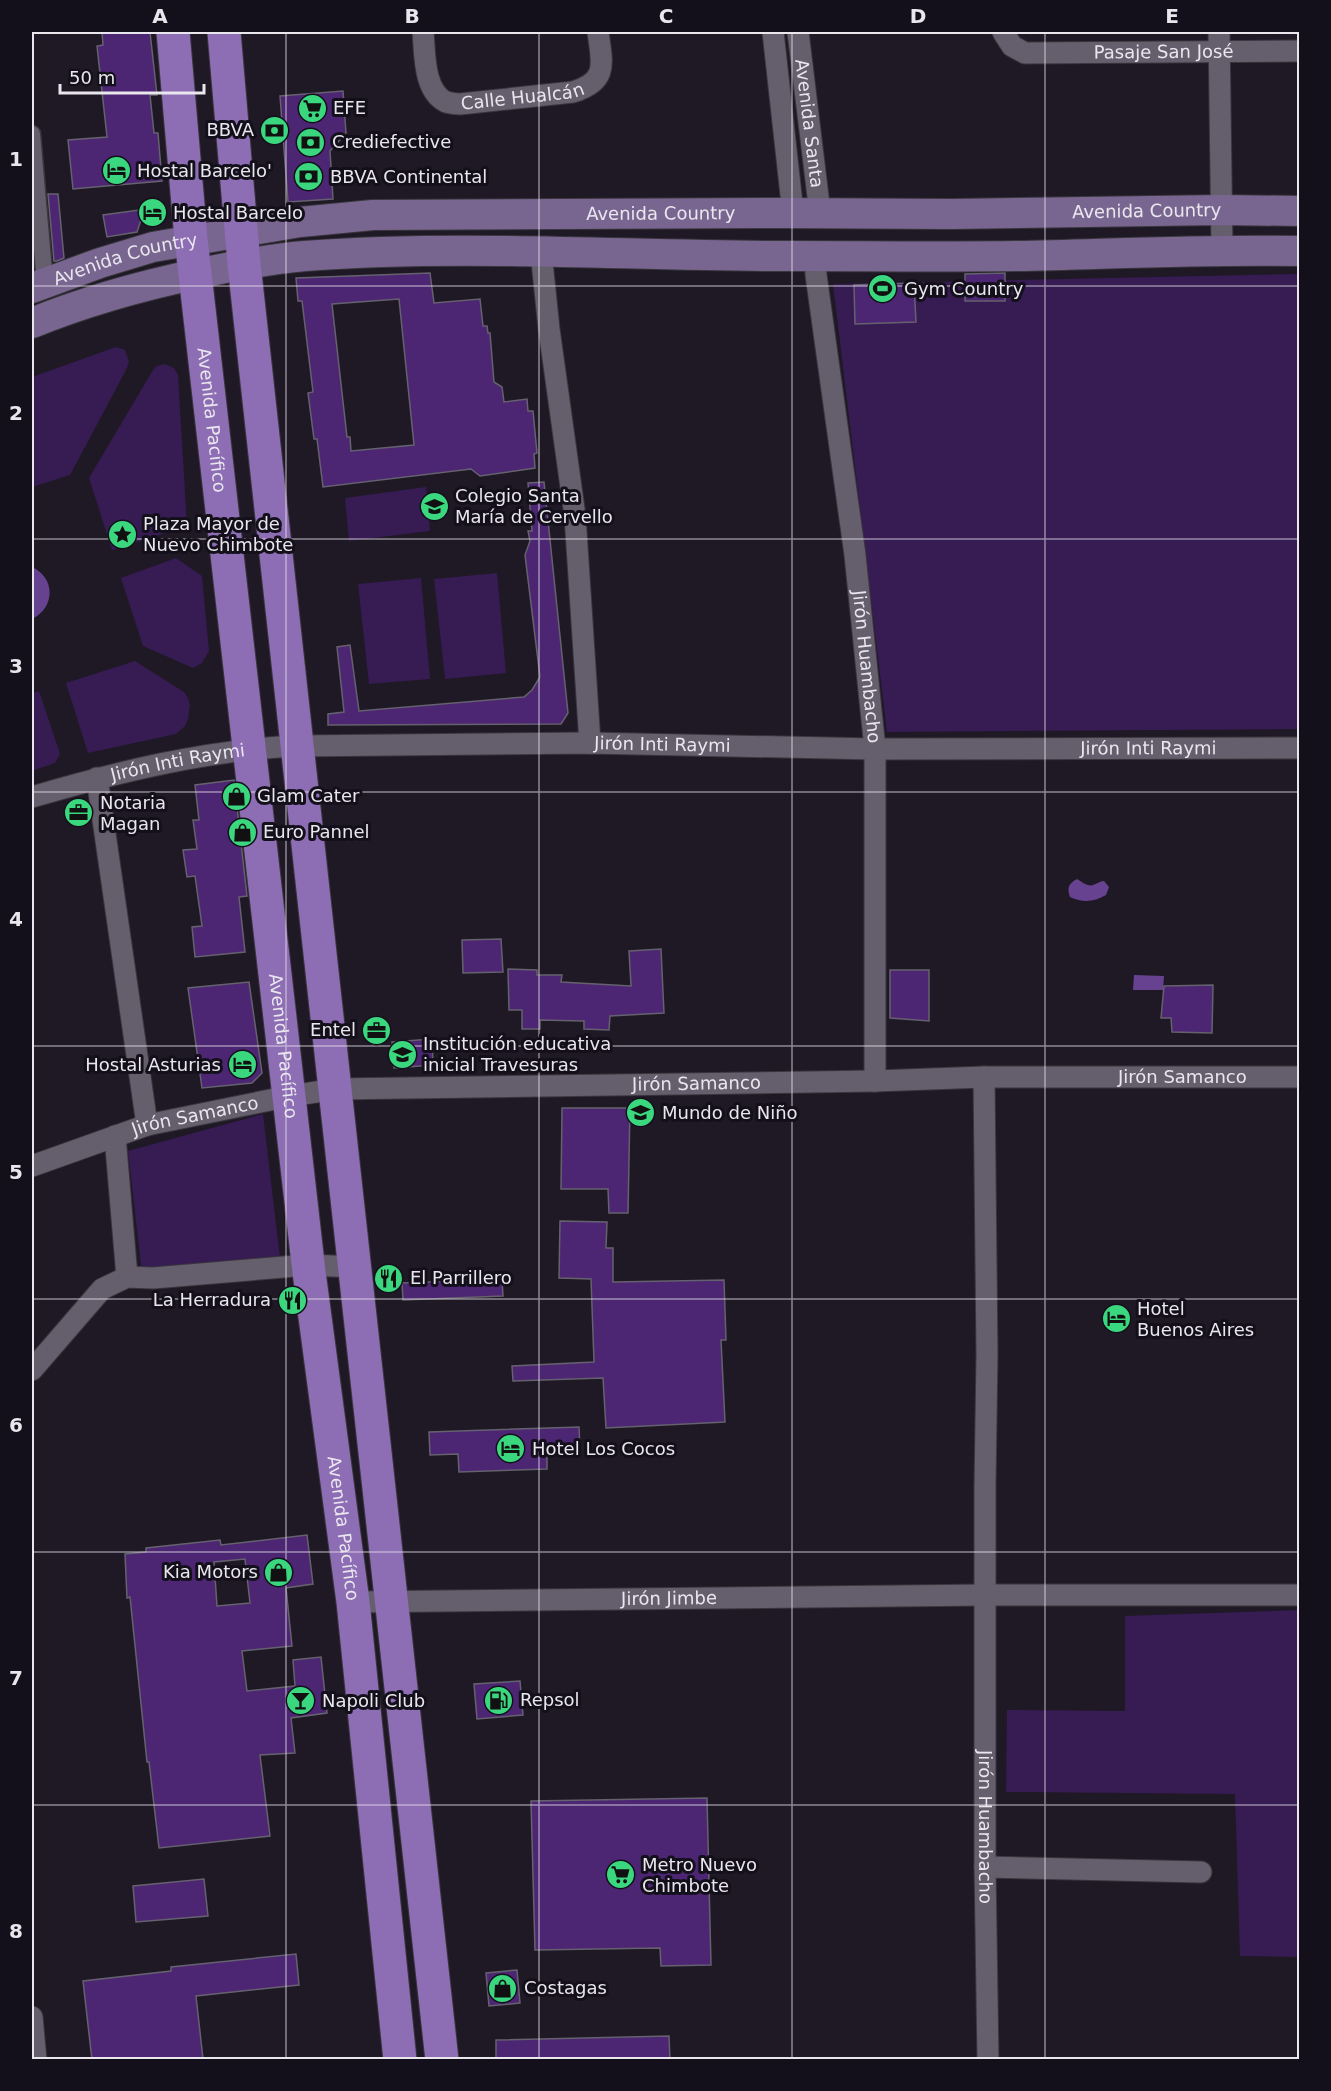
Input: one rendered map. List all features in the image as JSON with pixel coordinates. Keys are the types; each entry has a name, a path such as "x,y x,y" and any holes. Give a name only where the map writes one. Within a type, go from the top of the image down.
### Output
{"main road":[{"name":"Avenida Pacífico","path":"173,32 191,239 308,1265 353,1602 400,2060"},
{"path":"224,32 244,264 442,2060"},
{"name":"Avenida Country","path":"38,286 153,247 300,222 374,215 1299,211"},
{"path":"671,214 672,255"},
{"path":"951,214 951,256"},
{"name":"Avenida Country","path":"32,322 98,298 195,274 244,264 304,256 541,252 951,256 1222,249 1299,251"}],"street":[{"name":"Calle Hualcán","path":"423,32 429,78 435,93 446,102 460,104 573,92 586,88 597,80 601,66 599,41"},
{"name":"Avenida Santa","path":"773,32 806,213"},
{"name":"Avenida Santa","path":"798,32 806,213"},
{"name":"Pasaje San José","path":"1003,32 1012,46 1025,53 1218,41 1299,51"},
{"path":"1218,41 1222,249"},
{"path":"32,134 38,286"},
{"path":"541,252 549,329 575,516 590,743"},
{"name":"Jirón Huambacho","path":"815,256 855,555 875,749 876,1081"},
{"name":"Jirón Inti Raymi","path":"32,797 97,778 250,748 296,746 590,743 875,749 1299,748"},
{"path":"97,778 147,1125"},
{"name":"Jirón Huambacho","path":"984,1077 987,1355 985,1867 988,2060"},
{"name":"Jirón Samanco","path":"32,1166 147,1125 336,1089 876,1081 984,1077 1299,1077"},
{"path":"116,1136 127,1277"},
{"path":"32,1371 102,1289 127,1277 153,1278 308,1265 356,1267"},
{"name":"Jirón Jimbe","path":"353,1602 986,1595 1299,1595"},
{"path":"985,1867 1201,1872"},
{"path":"32,2017 36,2060"}],"shaded area":[{"path":"1299,274 1299,729 887,732 833,284"},
{"path":"116,347 125,350 129,362 70,475 32,487 32,377"},
{"path":"165,364 174,368 178,375 187,526 112,550 89,478 153,370"},
{"path":"426,487 430,531 349,541 345,498"},
{"path":"176,558 202,576 209,651 202,663 193,668 143,646 121,578"},
{"path":"32,567 45,578 50,593 45,608 32,619"},
{"path":"497,573 506,673 445,679 434,579"},
{"path":"421,578 430,679 369,684 358,584"},
{"path":"135,661 184,692 190,705 185,726 176,734 88,753 66,683"},
{"path":"39,691 60,754 55,763 32,771 32,693"},
{"path":"1077,879 1090,885 1104,881 1109,887 1106,895 1088,901 1070,897 1069,886"},
{"path":"1134,975 1164,976 1163,990 1133,990"},
{"path":"263,1114 280,1258 142,1273 128,1151"},
{"path":"1299,1610 1299,1957 1240,1956 1235,1794 1006,1792 1007,1710 1125,1711 1125,1616"}],"building":[{"path":"102,32 150,32 157,95 150,95 154,133 158,133 162,181 73,189 68,140 107,137 97,46 103,45"},
{"path":"343,91 346,133 330,151 333,199 288,202 280,96"},
{"path":"48,194 58,194 64,258 57,261 54,261"},
{"path":"139,210 141,220 137,232 107,237 103,215"},
{"path":"430,273 434,303 480,299 483,326 487,326 488,333 490,333 494,382 502,387 504,402 527,399 528,411 533,411 537,453 534,454 535,468 480,476 471,469 323,487 308,393 313,392 302,301 298,301 296,278","holes":["399,299 414,445 351,451 350,437 347,437 332,304"]},
{"path":"1005,273 1005,301 965,301 965,274"},
{"path":"914,283 916,322 855,324 854,285"},
{"path":"544,482 568,713 561,724 328,725 328,714 344,712 337,647 350,645 359,711 524,697 532,690 540,677 525,555 530,541 528,531 532,531 528,483"},
{"path":"234,780 247,896 239,897 245,952 195,957 192,927 202,926 195,876 187,877 183,850 197,849 193,820 199,820 195,785"},
{"path":"501,939 503,972 463,973 462,940"},
{"path":"661,949 664,1013 610,1016 609,1030 584,1029 584,1021 540,1020 540,1029 522,1029 522,1010 509,1010 508,969 537,970 537,975 562,975 561,982 631,986 629,951"},
{"path":"890,970 929,970 929,1021 890,1018"},
{"path":"249,982 262,1073 252,1083 202,1088 188,988"},
{"path":"1213,985 1212,1033 1172,1032 1171,1018 1161,1018 1164,986"},
{"path":"432,1039 433,1065 394,1068 392,1042"},
{"path":"562,1108 630,1108 628,1213 609,1213 608,1189 561,1189"},
{"path":"560,1221 607,1222 606,1248 613,1248 613,1282 724,1280 726,1340 721,1340 725,1422 606,1428 603,1378 513,1381 512,1366 594,1362 591,1279 559,1278"},
{"path":"502,1279 503,1296 403,1300 402,1283"},
{"name":"Hotel Los Cocos","path":"579,1427 580,1449 547,1450 547,1469 459,1472 458,1454 430,1455 429,1432"},
{"path":"307,1535 313,1584 286,1588 292,1646 242,1651 247,1691 295,1686 293,1660 321,1657 327,1713 291,1718 295,1753 260,1755 270,1836 159,1848 149,1762 147,1762 130,1597 127,1598 125,1554 146,1552 146,1548 220,1540 221,1545","holes":["245,1559 250,1603 217,1606 214,1562"]},
{"name":"Repsol","path":"520,1681 523,1715 477,1719 474,1684"},
{"name":"Metro Nuevo Chimbote","path":"707,1798 711,1965 661,1966 660,1948 535,1950 531,1801"},
{"path":"204,1879 208,1916 136,1922 133,1886"},
{"path":"296,1954 299,1985 196,1996 203,2059 92,2060 83,1981 171,1971 171,1967"},
{"name":"Costagas","path":"517,1970 520,2003 489,2006 486,1973"},
{"path":"669,2036 670,2060 496,2060 496,2040"}],"place":[{"name":"EFE","path":"312,108"},
{"name":"BBVA","path":"275,130"},
{"name":"Crediefective","path":"311,142"},
{"name":"Hostal Barcelo'","path":"116,171"},
{"name":"BBVA Continental","path":"309,177"},
{"name":"Hostal Barcelo","path":"152,213"},
{"name":"Gym Country","path":"883,289"},
{"name":"Colegio Santa María de Cervello","path":"434,506"},
{"name":"Plaza Mayor de Nuevo Chimbote","path":"122,534"},
{"name":"Glam Cater","path":"236,796"},
{"name":"Notaria Magan","path":"79,813"},
{"name":"Euro Pannel","path":"242,832"},
{"name":"Entel","path":"377,1030"},
{"name":"Institución educativa inicial Travesuras","path":"402,1054"},
{"name":"Hostal Asturias","path":"242,1065"},
{"name":"Mundo de Niño","path":"641,1113"},
{"name":"El Parrillero","path":"389,1278"},
{"name":"La Herradura","path":"292,1300"},
{"name":"Hotel Buenos Aires","path":"1116,1319"},
{"name":"Hotel Los Cocos","path":"511,1449"},
{"name":"Kia Motors","path":"279,1572"},
{"name":"Repsol","path":"499,1700"},
{"name":"Napoli Club","path":"301,1701"},
{"name":"Metro Nuevo Chimbote","path":"621,1875"},
{"name":"Costagas","path":"503,1988"}]}
